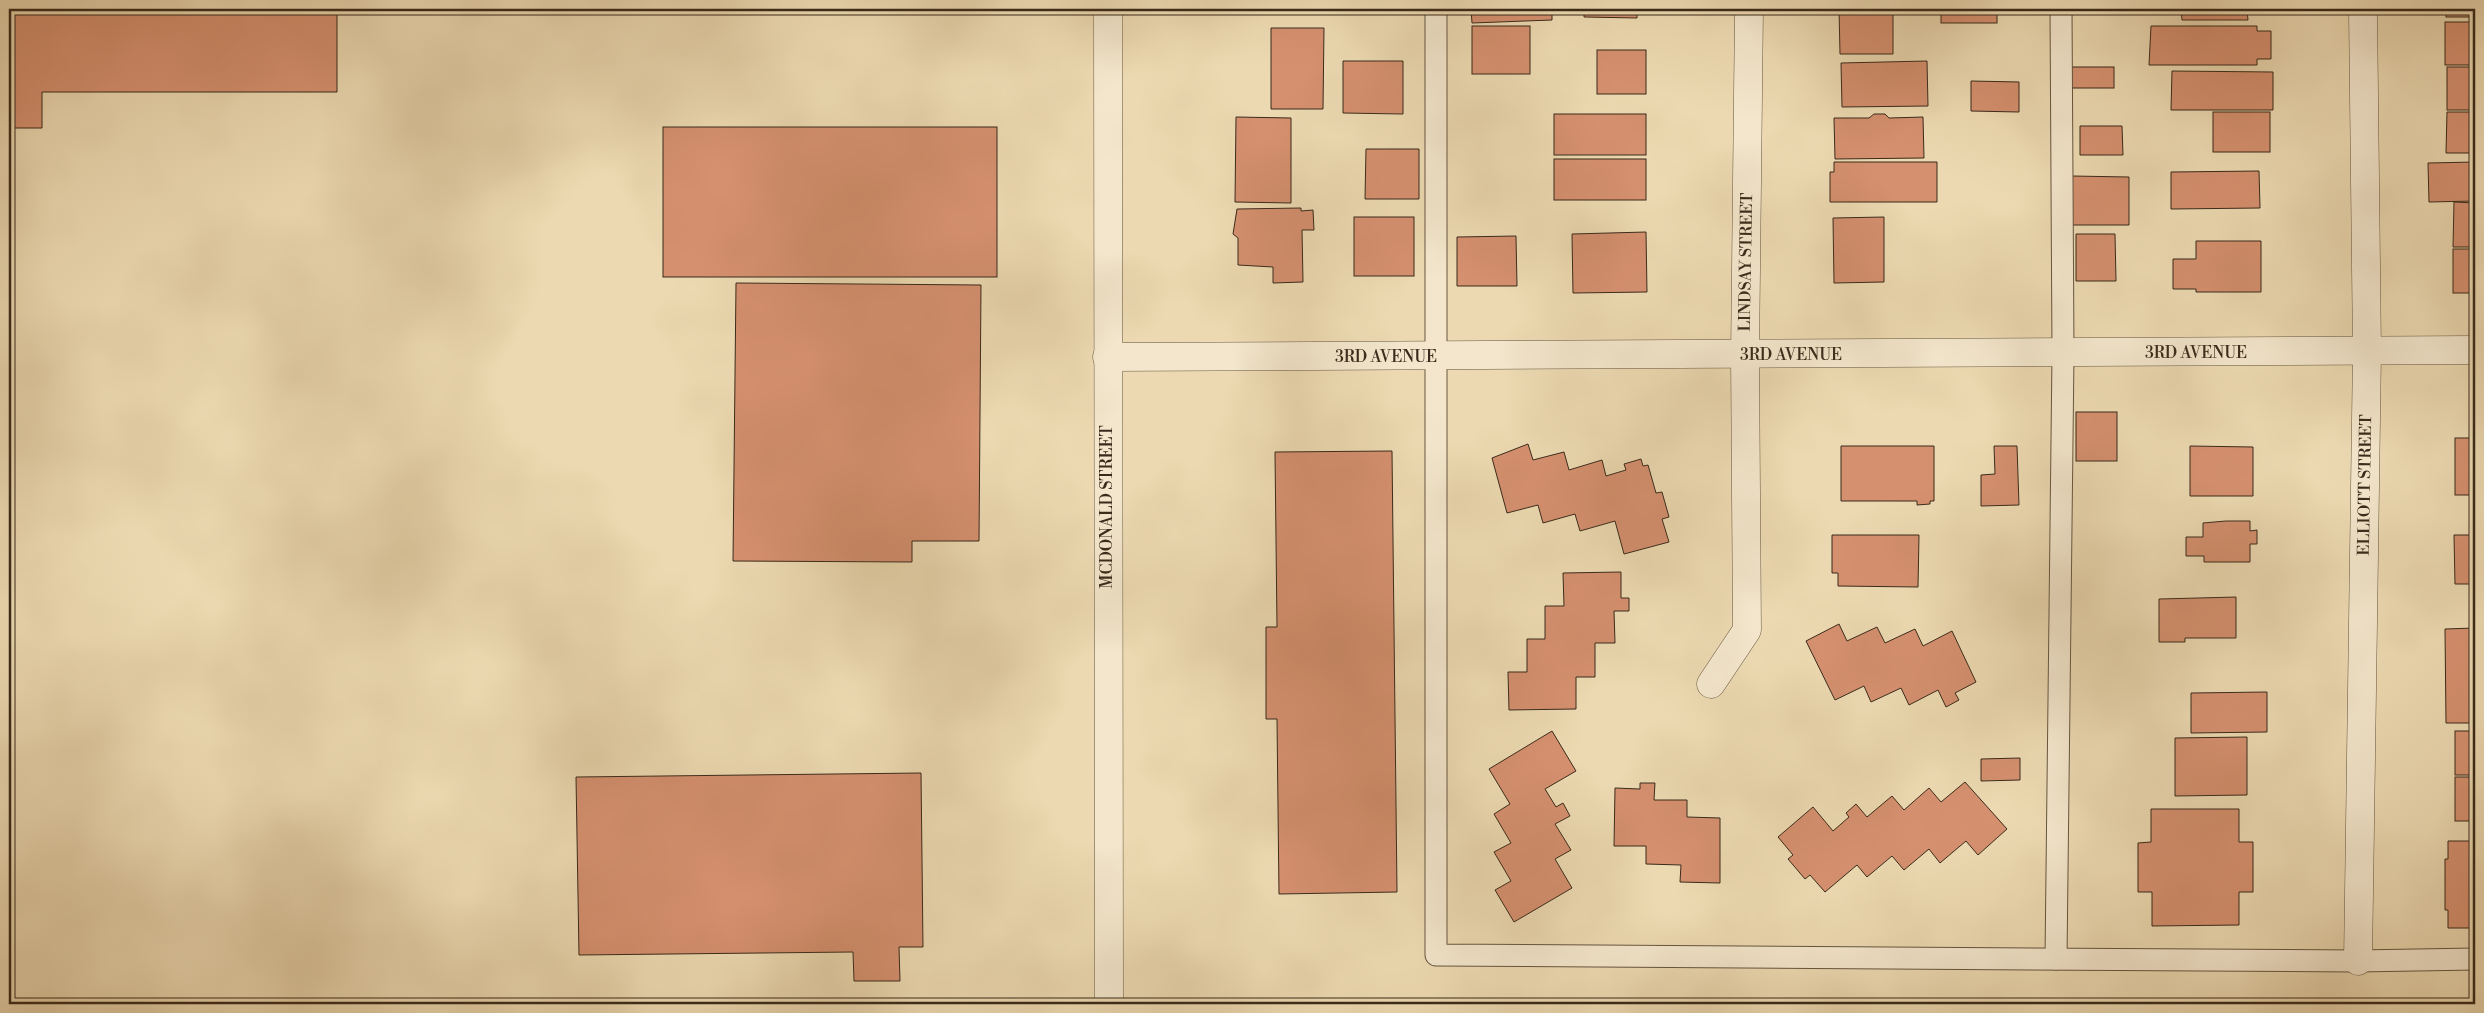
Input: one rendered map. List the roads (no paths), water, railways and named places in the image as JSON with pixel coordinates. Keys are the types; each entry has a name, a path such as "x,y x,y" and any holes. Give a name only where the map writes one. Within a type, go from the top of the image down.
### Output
{"street":[{"name":"MCDONALD STREET","path":"1108,9 1109,1004"},
{"name":"LINDSAY STREET","path":"1711,684 1747,630 1745,356 1749,9"},
{"name":"ELLIOTT STREET","path":"2358,961 2367,352 2363,9"},
{"name":"3RD AVENUE","path":"1107,357 1745,356 2475,350"}],"lane":[{"path":"1436,9 1436,955 2358,961 2475,959"},
{"path":"2056,959 2064,354 2061,9"}]}
